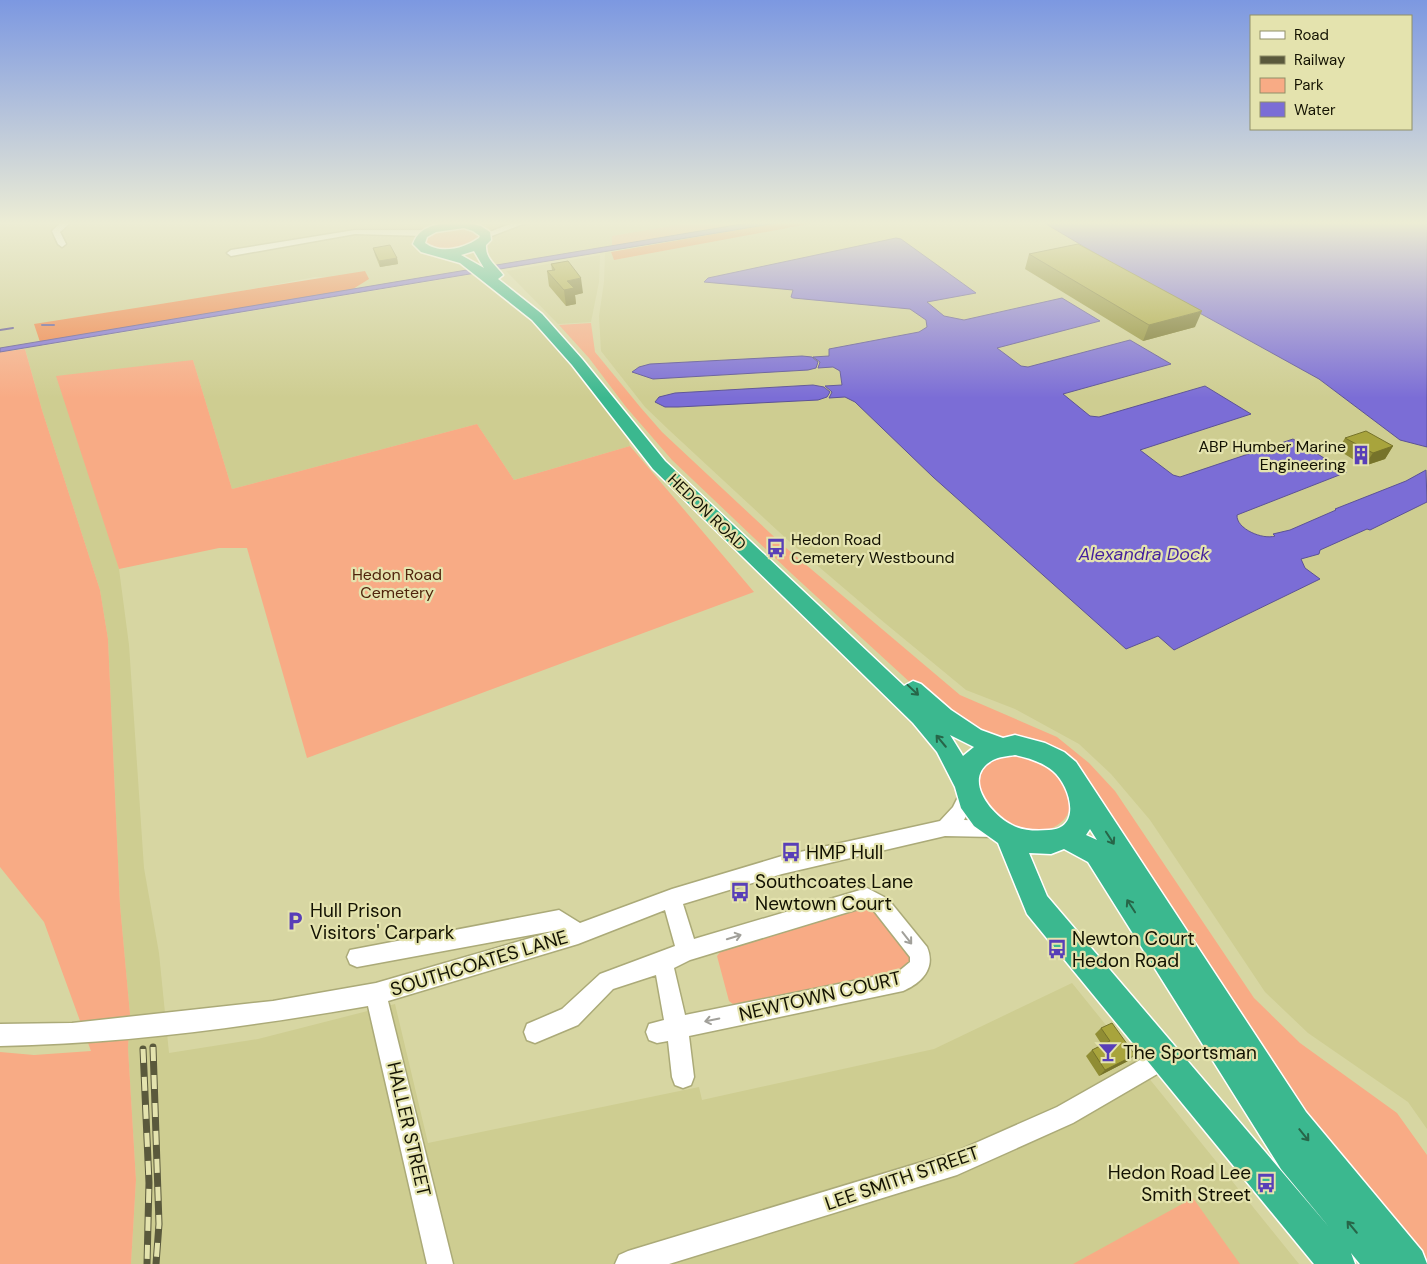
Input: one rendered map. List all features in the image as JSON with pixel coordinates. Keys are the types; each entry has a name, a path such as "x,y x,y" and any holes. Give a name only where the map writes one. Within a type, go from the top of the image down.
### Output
{"highway":[{"name":"HEDON ROAD","path":"497,280 537,317 552,334 659,465 921,717 945,746 966,789"},
{"name":"HEDON ROAD","path":"499,280 544,316 586,360 670,461 797,583 958,730 976,739 998,746"},
{"path":"1337,1264 1037,905 1001,833 973,808 966,789 967,770 974,759 984,751 998,746 1015,745 1051,756 1066,768 1077,782 1084,797 1294,1124 1409,1264"},
{"path":"1026,882 1053,840 1075,830 1082,820 1084,797"},
{"path":"1001,833 1053,840 1097,854 1293,1157 1383,1264"}],"street":[{"path":"945,828 960,812 966,789"},
{"name":"SOUTHCOATES LANE","path":"0,1034 72,1034 187,1023 273,1012 376,994 578,934 672,898 782,864 945,828 1001,833"},
{"name":"NEWTOWN COURT","path":"535,1032 570,1017 607,981 662,963 687,951 867,897 881,905 920,954 920,968 903,980 657,1032"},
{"path":"672,898 687,951"},
{"path":"357,957 559,919 578,934"},
{"path":"662,963 667,975 670,999 678,1027 683,1078"},
{"name":"HALLER STREET","path":"376,994 440,1264"},
{"name":"LEE SMITH STREET","path":"628,1264 957,1163 1065,1115 1163,1058"}],"shaded area":[{"path":"0,280 299,280 221,295 35,325 42,346 440,280 496,280 622,413 630,446 514,480 477,424 232,489 193,360 115,553 119,569 129,645 144,868 159,953 169,1053 258,1039 395,1004 428,1143 699,1087 702,1100 934,1049 1072,983 1299,1264 131,1264 136,1180 128,1048 130,1014 120,905 108,639 100,590 42,410 24,345 0,348"},
{"path":"309,280 367,280 350,291 54,341 40,342 34,324"},
{"path":"367,280 416,280 350,291"},
{"path":"515,280 599,280 591,322 558,324"},
{"path":"604,280 1140,280 1319,379 1400,440 1427,447 1427,1129 1408,1102 1308,1033 1265,992 1150,820 1111,774 1079,744 1015,709 966,690 791,543 645,407 601,351 599,316"}],"green space":[{"path":"591,323 595,352 641,408 662,432 785,547 960,695 1057,737 1089,763 1115,791 1254,998 1300,1043 1397,1113 1427,1155 1427,1264 1300,1122 1073,767 996,739 963,731 792,574 672,460 626,407 589,358 559,325"},
{"path":"25,349 42,410 100,590 108,639 120,905 130,1014 128,1048 136,1180 131,1264 0,1264 0,1052 34,1055 91,1051 44,922 0,867 0,352"},
{"name":"Hedon Road Cemetery","path":"193,360 232,489 477,424 514,480 630,446 754,592 307,758 247,548 219,548 119,569 56,376"},
{"path":"1018,755 1029,757 1046,765 1061,779 1066,788 1070,806 1062,822 1052,828 1032,832 1014,827 997,816 985,801 980,785 982,771 994,760"},
{"path":"861,906 874,908 913,959 904,973 738,1008 729,1001 717,956 725,946 773,936 772,931"},
{"path":"1193,1198 1240,1264 1073,1264"}],"water":[{"path":"407,280 434,280 0,352 0,348"},
{"name":"Alexandra Dock","path":"706,280 958,280 976,293 927,302 944,316 964,320 1062,298 1100,321 997,348 1021,366 1028,367 1130,340 1171,364 1063,394 1090,416 1099,417 1205,386 1251,414 1140,450 1173,475 1180,477 1293,439 1347,472 1237,515 1238,520 1245,529 1257,535 1275,536 1273,534 1290,530 1335,509 1406,481 1426,470 1427,502 1370,530 1367,529 1320,550 1319,554 1301,559 1305,568 1320,579 1174,650 1158,636 1126,649 933,477 855,402 845,397 829,398 832,392 825,386 842,385 840,371 833,367 818,368 820,362 813,357 829,356 829,349 919,332 927,327 926,320 910,309 793,298 791,297 793,290 704,282"},
{"path":"1140,280 1427,280 1427,447 1400,440 1319,379"},
{"path":"812,357 818,362 816,368 653,379 632,372 639,367 650,364"},
{"path":"813,385 824,387 830,392 827,397 818,400 678,407 665,407 655,402 659,397 675,393"}],"building":[{"path":"555,280 572,280 567,281 574,288 564,290"},
{"path":"1073,280 1145,280 1202,311 1149,325"},
{"path":"1366,431 1393,446 1373,453 1345,438"},
{"path":"1112,1023 1135,1055 1105,1070 1092,1050 1110,1041 1101,1028"}],"waterway":[{"path":"42,325 54,325"},
{"path":"0,330 13,328"}],"railway":[{"path":"153,1047 159,1224 156,1264"},
{"path":"143,1049 149,1183 147,1264"}],"place":[{"name":"ABP Humber Marine Engineering","path":"1361,455"},
{"name":"Hedon Road Cemetery Westbound","path":"776,548"},
{"name":"HMP Hull","path":"791,852"},
{"name":"Southcoates Lane Newtown Court","path":"740,892"},
{"name":"Hull Prison Visitors' Carpark","path":"295,921"},
{"name":"Newton Court Hedon Road","path":"1057,949"},
{"name":"The Sportsman","path":"1108,1052"},
{"name":"Hedon Road Lee Smith Street","path":"1266,1183"}]}
